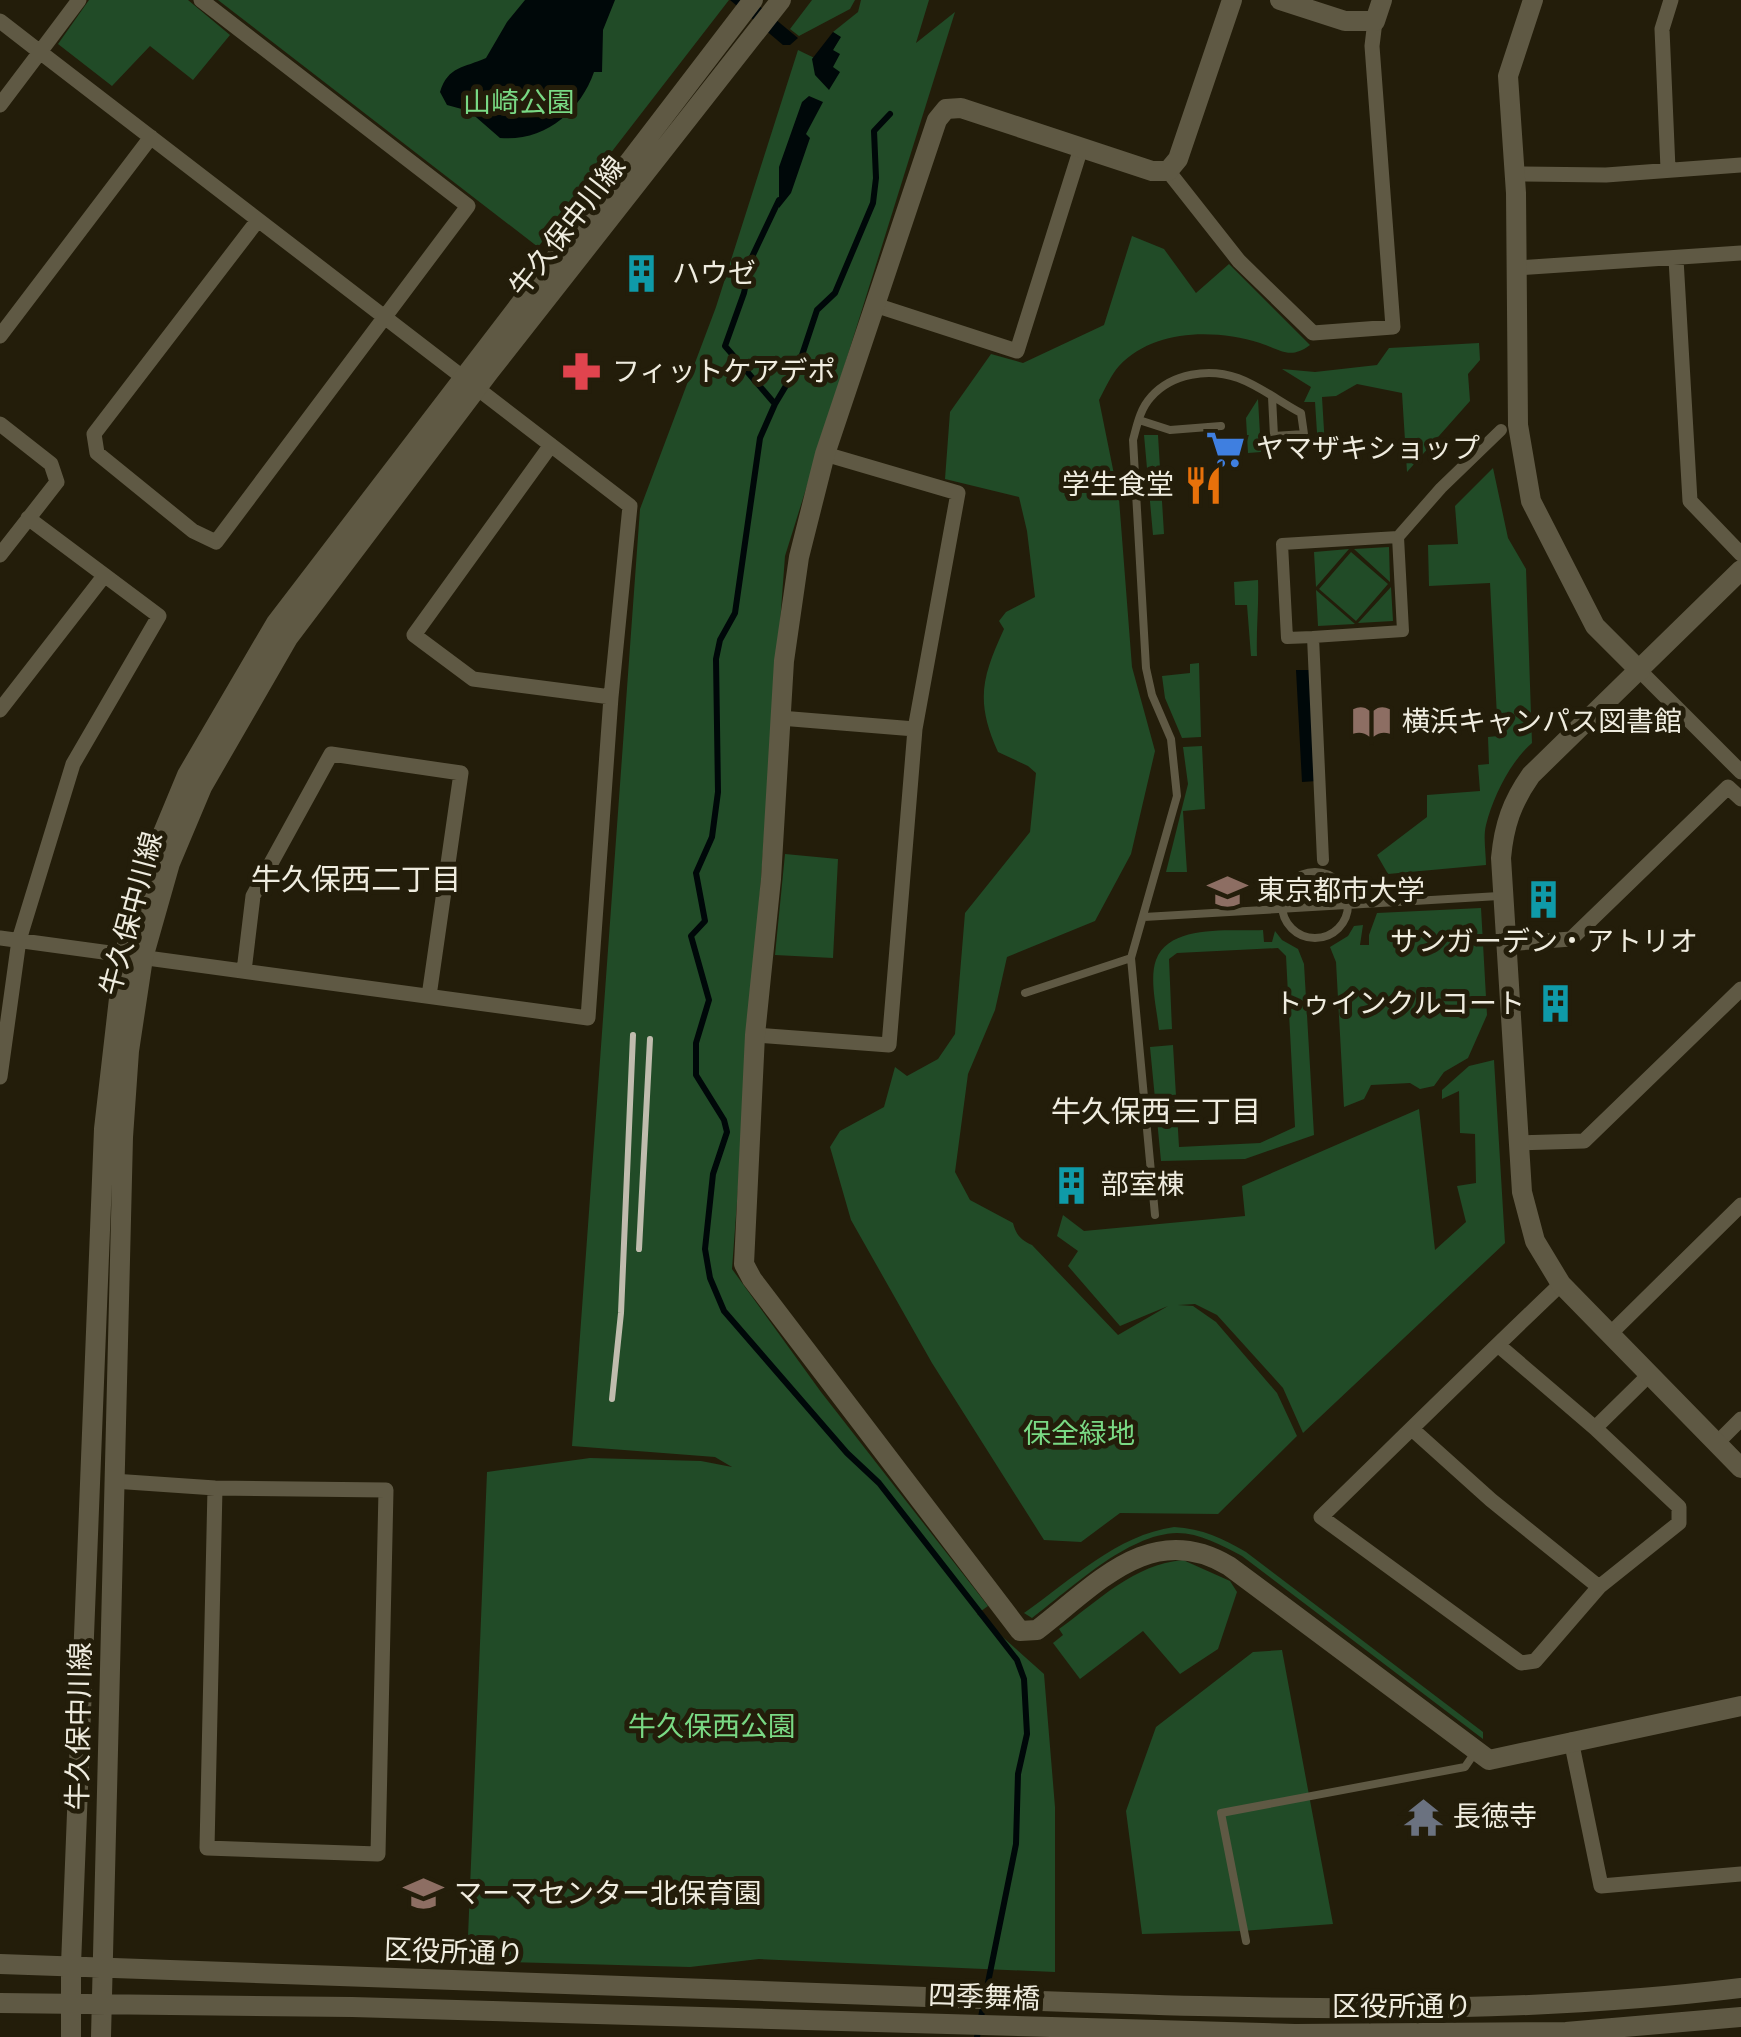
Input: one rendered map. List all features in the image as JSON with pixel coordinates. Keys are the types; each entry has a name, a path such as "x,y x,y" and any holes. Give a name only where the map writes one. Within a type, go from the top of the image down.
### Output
{"street":[{"path":"0,105 79,0"},
{"path":"201,0 468,206 216,542 193,530 97,453 94,434 258,220"},
{"name":"牛久保中川線","path":"71,2037 104,1128 134,956 186,821 288,638 470,382 753,0"},
{"name":"牛久保中川線","path":"470,382 781,0"},
{"path":"1168,171 1178,158 1232,0"},
{"path":"1280,0 1345,21 1375,21"},
{"path":"1168,171 1239,261 1313,333 1392,327 1372,46 1382,0"},
{"path":"1533,0 1508,76 1514,174 1518,425 1530,501 1595,626 1741,772"},
{"path":"1668,169 1662,29 1671,0"},
{"path":"0,21 630,506 588,1018 0,938"},
{"path":"1168,171 1152,171 961,108 942,112 935,124 825,454 799,557 784,660 771,879 755,1035 742,1246 747,1272 1016,1627 1026,1633 1037,1630 1135,1557 1175,1548 1203,1553 1229,1566 1489,1760 1741,1706"},
{"path":"0,336 150,138"},
{"path":"875,305 1017,351 1081,148"},
{"path":"1514,174 1606,176 1741,164"},
{"path":"1516,268 1741,253"},
{"path":"1676,259 1690,502 1741,554"},
{"path":"0,424 51,464 57,482 0,555"},
{"path":"1398,536 1403,630 1287,638 1282,544 1398,536 1501,430"},
{"path":"551,444 414,635 473,679 612,698"},
{"path":"755,1035 889,1045 915,729 958,493 825,454"},
{"path":"0,1077 19,940 73,764 160,616 28,518"},
{"path":"1741,570 1530,774 1504,824 1501,858 1526,1216 1546,1264 1561,1284 1741,1468"},
{"path":"0,710 104,576"},
{"path":"1313,637 1323,860"},
{"path":"780,718 915,729"},
{"path":"244,971 253,896 331,754 462,773 429,996"},
{"path":"1504,944 1571,939 1728,787 1741,799"},
{"name":"牛久保中川線","path":"101,2037 123,1137 134,956"},
{"path":"1518,1143 1584,1140 1741,989"},
{"path":"1610,1334 1741,1205"},
{"path":"1498,1345 1596,1428 1679,1508 1679,1522 1599,1587 1535,1661 1520,1664 1321,1517 1412,1429 1498,1345 1561,1284"},
{"path":"1596,1428 1650,1374"},
{"path":"1717,1443 1741,1419"},
{"path":"1412,1429 1491,1500 1599,1587"},
{"path":"114,1481 215,1488 386,1490 378,1854 207,1848 215,1488"},
{"path":"1570,1740 1601,1886 1741,1874"},
{"name":"区役所通り","path":"0,1964 906,1996"},
{"name":"区役所通り","path":"1062,2002 1414,2009 1554,2006 1741,1988"},
{"name":"四季舞橋","path":"906,1996 1062,2002"},
{"name":"区役所通り","path":"0,2003 352,2007 904,2024"},
{"name":"区役所通り","path":"1062,2028 1314,2034 1566,2032 1741,2017"},
{"name":"四季舞橋","path":"904,2024 1062,2028"}],"lane":[{"path":"1155,1215 1131,958 1177,796 1171,738 1152,695 1146,668 1132,440 1151,397 1172,380 1198,374 1238,378 1303,414 1304,434 1274,436 1272,398"},
{"path":"1138,420 1170,430 1221,426"},
{"path":"1317,872 1337,880 1348,905 1340,926 1315,939 1291,930 1281,909 1285,891 1293,880 1317,872"},
{"path":"1144,917 1502,896"},
{"path":"1025,993 1131,958"},
{"path":"1246,1942 1220,1814 1465,1767 1476,1750"}],"green space":[{"path":"89,0 188,0 230,35 193,80 150,46 112,86 58,44"},
{"name":"山崎公園","path":"218,0 729,0 538,247"},
{"path":"812,0 855,0 850,9 799,36 790,29"},
{"name":"牛久保西公園","path":"861,0 929,0 916,43 955,12 785,556 732,1269 821,1392 988,1606 977,1614 1044,1674 1055,1807 1055,1972 759,1959 690,1967 467,1961 487,1472 590,1458 701,1461 732,1467 715,1457 572,1446 640,509 716,307 798,50 833,67 833,50 840,37 833,32 858,12"},
{"name":"保全緑地","path":"1132,236 1164,249 1196,293 1229,264 1310,345 1291,353 1223,335 1167,339 1133,354 1119,366 1099,400 1119,499 1132,667 1155,751 1131,854 1095,921 1007,957 995,1010 968,1074 955,1172 970,1200 1013,1223 1019,1237 1032,1245 1118,1335 1168,1306 1120,1326 1068,1266 1078,1251 1057,1236 1063,1215 1084,1231 1245,1216 1242,1186 1419,1109 1435,1250 1466,1222 1457,1186 1476,1183 1475,1134 1460,1133 1459,1091 1442,1099 1442,1090 1469,1066 1494,1060 1505,1243 1303,1433 1283,1388 1217,1315 1195,1304 1178,1305 1193,1306 1216,1322 1277,1393 1297,1436 1218,1514 1120,1513 1081,1542 1044,1540 932,1363 851,1220 830,1147 840,1131 884,1107 895,1067 907,1076 938,1059 955,1034 965,913 1030,832 1036,773 998,752 984,703 986,676 1004,629 999,621 1006,612 1035,597 1027,531 1019,497 945,479 950,412 991,354 1023,363 1104,325"},
{"path":"1479,343 1480,360 1468,374 1470,401 1407,472 1402,393 1357,384 1336,396 1322,397 1325,447 1318,448 1315,402 1304,402 1311,387 1282,369 1315,372 1377,365 1389,348"},
{"path":"1258,399 1261,452 1248,453 1246,418"},
{"path":"1144,435 1158,435 1164,534 1153,535"},
{"path":"1493,468 1508,538 1526,569 1532,743 1510,770 1493,803 1485,830 1486,865 1388,874 1377,855 1427,817 1427,795 1480,791 1478,765 1489,764 1488,737 1498,736 1490,583 1429,586 1428,545 1458,544 1455,506"},
{"path":"1389,547 1390,582 1354,549"},
{"path":"1349,549 1316,587 1314,552"},
{"path":"1351,552 1388,584 1356,621 1319,589"},
{"path":"1258,580 1257,656 1251,656 1247,605 1235,605 1234,582"},
{"path":"1391,587 1393,621 1358,623"},
{"path":"1316,590 1355,624 1318,626"},
{"path":"1199,663 1201,737 1182,738 1165,698 1162,676 1190,673 1190,664"},
{"path":"1202,746 1205,809 1183,811 1187,872 1166,872 1188,784 1183,747"},
{"path":"785,854 838,859 833,958 775,955"},
{"path":"1481,908 1487,1015 1468,1058 1444,1072 1434,1086 1420,1089 1410,1083 1371,1085 1364,1099 1344,1107 1336,962 1330,947 1348,936 1354,926 1363,925 1360,945 1369,945 1377,913"},
{"path":"1263,930 1264,942 1272,942 1275,931 1298,949 1304,964 1314,1135 1245,1159 1161,1161 1150,1047 1173,1045 1179,1147 1260,1143 1295,1127 1286,956 1278,948 1177,953 1169,959 1172,1029 1159,1030 1153,976 1163,948 1174,940 1203,932"},
{"path":"1174,1527 1212,1535 1246,1552 1483,1732 1483,1739 1242,1556 1194,1535 1177,1533 1139,1543 1100,1565 1032,1618 1024,1613 1114,1549"},
{"path":"1183,1560 1230,1581 1237,1592 1218,1649 1180,1674 1143,1631 1080,1679 1053,1643 1063,1635 1059,1629 1133,1576"},
{"path":"1282,1650 1333,1924 1142,1934 1126,1811 1156,1727 1253,1652"}],"shaded area":[{"path":"525,0 615,0 603,30 602,72 594,72 570,112 531,135 500,138 469,111 447,105 440,92 452,72 486,58"},
{"path":"730,0 752,0 798,38 783,45"},
{"path":"833,32 841,37 833,50 840,54 833,67 840,72 829,90 815,75 812,59"},
{"path":"809,96 823,102 806,134 810,138 791,193 779,208 779,167 802,102"},
{"path":"1296,670 1310,670 1317,781 1302,782"}],"waterway":[{"path":"890,114 874,131 873,203 835,293 817,310 799,364 760,438 735,613 720,640 716,659 718,792 712,837 696,873 705,921 691,936 709,1000 696,1043 696,1075 724,1120 727,1132 713,1174 705,1249 710,1278 724,1311 847,1453 879,1483 1017,1660 1024,1679 1027,1734 1018,1774 1016,1844 977,2037"},
{"path":"775,404 725,346 744,293 751,259 779,200"}],"railway":[{"path":"612,1399 621,1313 633,1035"},
{"path":"639,1249 650,1039"}],"place":[{"name":"ハウゼ","path":"642,274"},
{"name":"フィットケアデポ","path":"582,372"},
{"name":"ヤマザキショップ","path":"1226,449"},
{"name":"学生食堂","path":"1204,485"},
{"name":"横浜キャンパス図書館","path":"1372,722"},
{"name":"東京都市大学","path":"1227,891"},
{"name":"サンガーデン・アトリオ","path":"1544,899"},
{"name":"トゥインクルコート","path":"1555,1004"},
{"name":"部室棟","path":"1071,1185"},
{"name":"長徳寺","path":"1423,1817"},
{"name":"マーマセンター北保育園","path":"424,1894"}],"district":[{"name":"牛久保西二丁目","path":"356,881"},
{"name":"牛久保西三丁目","path":"1156,1113"}]}
